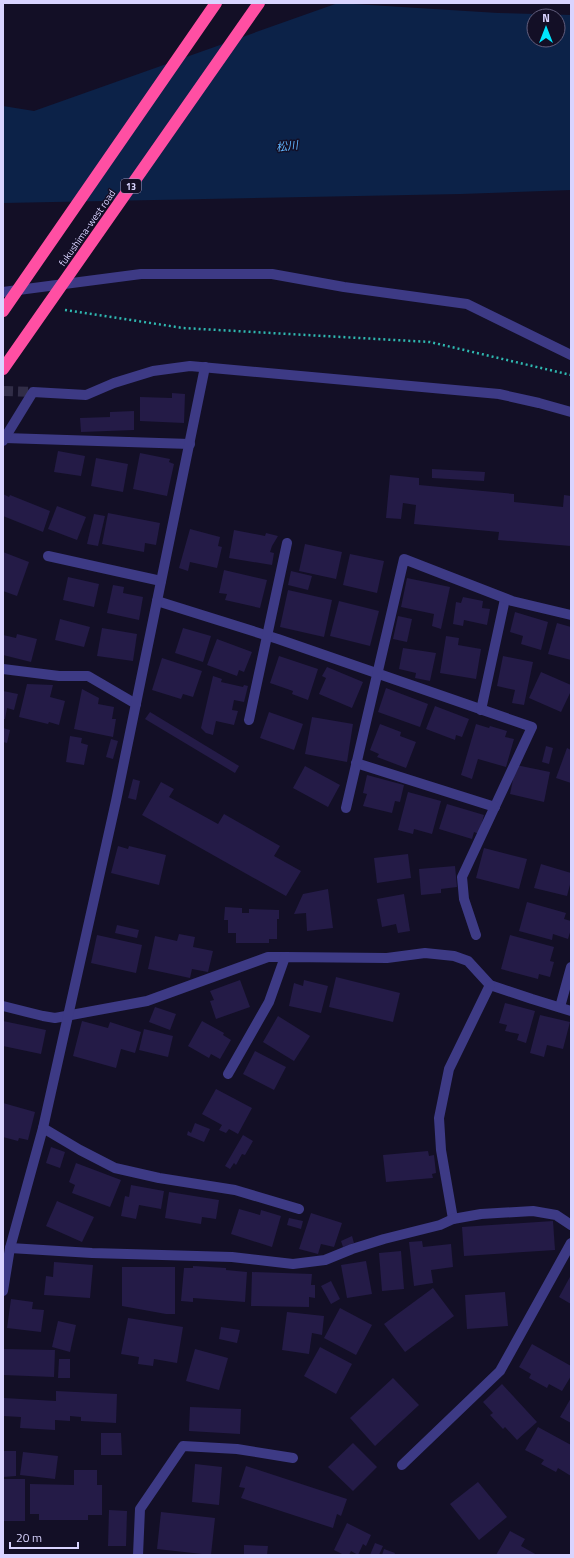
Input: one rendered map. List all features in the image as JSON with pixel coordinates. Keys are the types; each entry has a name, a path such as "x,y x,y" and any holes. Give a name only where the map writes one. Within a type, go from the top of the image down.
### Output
{"highway":[{"path":"3,311 216,3"},
{"name":"fukushima-west road","path":"3,369 259,3"}],"street":[{"path":"3,292 141,274 272,274 344,287 467,304 571,355"},
{"path":"4,439 33,392 86,396 114,383 152,371 190,366 499,394 571,412"},
{"path":"3,1290 10,1248 43,1128 116,800 205,367"},
{"path":"4,439 190,444"},
{"path":"249,720 266,635 287,543"},
{"path":"48,556 161,581"},
{"path":"346,808 404,559 505,599 571,615"},
{"path":"482,710 505,599"},
{"path":"157,601 266,635 532,727 462,877 464,899 476,935"},
{"path":"3,669 58,676 88,676 136,704"},
{"path":"356,763 495,807"},
{"path":"3,1006 55,1018 147,1001 268,957 387,958 425,953 454,956 468,962 490,985 532,1000 571,1011"},
{"path":"228,1074 269,1002 285,957"},
{"path":"560,1007 571,967"},
{"path":"452,1219 441,1150 439,1118 449,1069 490,985"},
{"path":"43,1128 80,1150 115,1168 159,1178 235,1190 299,1209"},
{"path":"10,1248 92,1253 232,1257 293,1264 325,1260 352,1249 440,1225 452,1219 482,1214 533,1211 556,1215 571,1225"},
{"path":"402,1465 500,1371 571,1243"},
{"path":"138,1555 140,1510 183,1446 237,1448 292,1458"}],"path":[{"path":"58,309 183,328 430,342 571,375"}],"water":[{"name":"松川","path":"338,3 526,14 526,48 566,48 566,15 571,15 571,190 461,194 3,203 3,106 34,111"}],"building":[{"path":"172,393 185,394 184,423 140,421 140,397 172,398"},
{"path":"134,411 134,430 81,432 80,418 110,417 110,412"},
{"path":"58,451 85,456 81,476 54,472"},
{"path":"140,453 170,459 169,462 174,464 167,496 133,489"},
{"path":"96,458 128,464 123,492 91,486"},
{"path":"432,469 485,472 484,481 432,478"},
{"path":"390,475 419,478 419,485 514,494 514,502 563,507 564,495 571,496 571,546 498,540 499,532 414,524 416,505 403,503 401,519 386,518"},
{"path":"3,494 9,497 10,495 50,511 43,532 3,516"},
{"path":"57,506 86,517 77,540 48,529"},
{"path":"108,513 160,523 156,545 145,543 144,552 102,544"},
{"path":"94,514 105,516 98,546 87,544"},
{"path":"190,529 220,537 218,546 222,547 217,568 190,562 188,571 179,568"},
{"path":"234,530 265,536 266,533 278,536 270,552 274,553 272,565 229,558"},
{"path":"305,544 342,552 336,579 299,571"},
{"path":"3,552 29,562 17,596 3,591"},
{"path":"350,554 384,561 377,593 343,585"},
{"path":"224,570 267,580 260,608 225,600 227,594 219,593"},
{"path":"291,571 312,576 308,590 288,585"},
{"path":"68,577 99,584 94,607 63,600"},
{"path":"407,578 450,587 441,629 432,626 434,614 401,607"},
{"path":"113,585 124,587 123,593 143,597 139,620 107,613"},
{"path":"288,590 332,600 324,637 280,627"},
{"path":"463,597 483,601 482,608 490,609 487,625 464,620 463,626 453,624 456,602 461,603"},
{"path":"339,601 379,611 370,646 330,636"},
{"path":"515,612 548,622 541,650 521,644 523,636 510,632"},
{"path":"398,616 412,619 407,642 393,639"},
{"path":"60,619 90,627 84,647 55,640"},
{"path":"557,623 571,627 571,660 548,654"},
{"path":"102,628 137,634 133,661 97,656"},
{"path":"183,628 211,636 203,662 175,653"},
{"path":"17,634 37,639 31,662 3,655 3,635 16,638"},
{"path":"446,636 459,638 458,645 481,649 476,679 440,673"},
{"path":"217,639 252,652 244,672 239,670 237,676 207,665"},
{"path":"403,648 436,653 430,681 415,678 416,673 399,669"},
{"path":"279,656 318,669 308,700 292,694 293,691 270,683"},
{"path":"503,656 533,662 524,705 512,703 515,690 497,686"},
{"path":"162,658 202,671 193,697 183,694 181,699 152,690"},
{"path":"327,667 363,682 352,708 319,694 326,678 322,676"},
{"path":"541,672 571,685 571,691 561,712 529,698"},
{"path":"213,676 222,679 221,682 243,687 244,685 248,686 244,702 234,700 232,710 238,711 234,725 216,721 213,735 206,733 201,728"},
{"path":"27,684 53,685 50,697 65,701 59,725 19,717"},
{"path":"386,688 428,704 420,727 378,712"},
{"path":"82,689 99,698 98,704 114,707 112,719 116,719 113,737 74,729"},
{"path":"3,691 18,694 14,710 7,708 5,719 3,719"},
{"path":"435,706 469,719 462,737 456,735 455,740 426,729"},
{"path":"150,712 239,766 235,773 145,719"},
{"path":"269,712 303,724 294,750 260,738"},
{"path":"312,717 353,724 347,762 305,754"},
{"path":"380,724 401,732 400,736 416,742 406,768 377,757 379,754 370,750"},
{"path":"476,724 507,731 505,737 514,739 506,767 478,759 472,779 461,775"},
{"path":"3,728 10,730 7,743 3,742"},
{"path":"70,736 82,738 81,743 88,745 84,765 66,762"},
{"path":"111,739 118,741 113,759 106,757"},
{"path":"546,746 553,748 549,764 542,762"},
{"path":"567,748 571,750 571,783 556,778"},
{"path":"516,765 550,772 544,802 510,794"},
{"path":"305,766 340,785 328,807 293,788"},
{"path":"367,775 404,785 400,802 395,801 392,813 363,806 367,794 363,793"},
{"path":"133,779 140,781 136,800 128,798"},
{"path":"161,782 174,789 169,797 218,824 224,814 280,846 274,856 301,871 286,896 142,815"},
{"path":"408,792 441,801 432,834 414,829 413,834 398,830"},
{"path":"447,804 484,815 479,834 474,832 472,839 439,829"},
{"path":"118,846 128,849 129,846 166,855 159,885 111,873"},
{"path":"484,848 527,859 519,889 476,878"},
{"path":"408,854 411,878 377,883 374,858"},
{"path":"541,864 571,873 571,881 567,896 534,888"},
{"path":"455,866 457,887 441,889 441,893 421,895 419,869"},
{"path":"328,889 333,928 307,931 306,913 294,914 303,894"},
{"path":"404,894 410,931 398,933 396,924 382,927 377,899"},
{"path":"527,902 566,913 564,919 571,921 571,929 568,939 553,934 552,940 519,931"},
{"path":"225,907 242,908 242,913 249,913 249,909 279,910 279,919 277,919 277,939 269,939 269,943 236,943 236,933 228,933 228,920 224,920"},
{"path":"117,925 139,930 137,938 115,933"},
{"path":"179,934 195,937 193,947 213,951 208,972 192,969 190,978 148,969 155,936 177,941"},
{"path":"97,935 142,945 136,973 91,963"},
{"path":"510,935 554,947 550,961 554,962 550,977 539,974 538,979 501,969"},
{"path":"336,977 400,993 393,1022 329,1007"},
{"path":"240,980 250,1007 216,1019 210,1001 214,1000 210,991"},
{"path":"304,980 328,986 321,1013 289,1006 294,983 303,986"},
{"path":"505,1003 535,1011 526,1043 517,1040 519,1034 505,1031 507,1025 499,1023"},
{"path":"155,1007 176,1014 170,1030 149,1022"},
{"path":"540,1015 570,1022 563,1049 547,1045 544,1057 530,1053"},
{"path":"278,1016 310,1036 294,1061 263,1042"},
{"path":"3,1021 46,1030 41,1054 3,1046"},
{"path":"82,1021 108,1028 110,1022 141,1032 135,1053 121,1049 116,1068 73,1056"},
{"path":"202,1021 224,1033 223,1035 231,1040 220,1059 211,1054 209,1058 188,1046"},
{"path":"144,1029 173,1036 168,1057 139,1050"},
{"path":"255,1051 286,1067 274,1090 243,1074"},
{"path":"216,1089 252,1108 238,1134 229,1129 226,1133 219,1130 222,1125 202,1114"},
{"path":"3,1103 35,1112 28,1140 19,1138 18,1141 3,1137"},
{"path":"195,1123 210,1129 204,1142 187,1135 188,1131 191,1133"},
{"path":"243,1135 253,1141 245,1155 242,1154 236,1165 234,1163 230,1169 225,1166"},
{"path":"51,1147 65,1152 60,1168 46,1163"},
{"path":"428,1151 429,1156 434,1155 436,1173 432,1174 433,1178 386,1182 383,1155"},
{"path":"76,1163 121,1180 110,1207 72,1193 75,1185 69,1182"},
{"path":"131,1185 164,1191 161,1209 139,1205 136,1219 121,1216 125,1196 129,1197"},
{"path":"169,1192 219,1200 216,1219 202,1217 201,1224 165,1218"},
{"path":"57,1201 94,1217 82,1242 46,1226"},
{"path":"239,1209 260,1215 261,1210 281,1216 272,1247 231,1234"},
{"path":"311,1213 342,1223 334,1247 321,1244 318,1254 299,1249"},
{"path":"289,1218 303,1221 301,1229 287,1225"},
{"path":"553,1221 555,1250 464,1256 462,1227"},
{"path":"352,1236 354,1243 343,1247 341,1241"},
{"path":"422,1241 423,1247 451,1244 453,1267 431,1270 433,1283 414,1286 409,1242"},
{"path":"401,1251 404,1289 382,1291 379,1253"},
{"path":"366,1261 372,1294 347,1298 341,1265"},
{"path":"54,1262 93,1265 90,1298 44,1295 46,1276 53,1277"},
{"path":"193,1266 226,1268 226,1270 247,1272 245,1302 193,1298 193,1302 181,1301 184,1268 193,1268"},
{"path":"122,1267 175,1267 175,1314 166,1314 122,1306"},
{"path":"252,1272 312,1274 311,1285 315,1285 315,1298 309,1297 309,1307 251,1306"},
{"path":"571,1275 571,1304 559,1297"},
{"path":"331,1281 340,1299 331,1304 321,1286"},
{"path":"433,1288 454,1316 405,1352 384,1324"},
{"path":"505,1292 508,1326 467,1329 465,1295"},
{"path":"11,1299 33,1302 32,1309 44,1310 41,1332 7,1328"},
{"path":"340,1308 372,1325 356,1355 324,1338"},
{"path":"287,1312 324,1316 322,1335 312,1333 309,1354 282,1350"},
{"path":"128,1318 183,1327 177,1363 154,1359 153,1366 138,1364 139,1357 121,1354"},
{"path":"58,1321 76,1325 70,1352 52,1347"},
{"path":"221,1327 240,1330 237,1343 219,1339"},
{"path":"532,1344 571,1366 571,1376 562,1391 549,1384 547,1388 529,1378 531,1374 519,1367"},
{"path":"320,1347 352,1364 336,1394 304,1376"},
{"path":"4,1349 55,1350 54,1377 3,1375"},
{"path":"195,1349 228,1358 219,1390 186,1381"},
{"path":"59,1359 70,1359 70,1378 58,1378"},
{"path":"393,1378 419,1405 375,1446 350,1418"},
{"path":"502,1384 537,1422 517,1440 505,1427 503,1429 490,1415 493,1413 483,1402"},
{"path":"56,1391 117,1394 116,1423 81,1421 81,1417 70,1416 70,1421 55,1420 55,1430 20,1428 21,1417 3,1416 4,1398 56,1401"},
{"path":"571,1398 571,1423 560,1417"},
{"path":"190,1407 241,1409 240,1434 189,1431"},
{"path":"538,1427 571,1445 571,1476 558,1468 556,1472 541,1464 544,1460 525,1450"},
{"path":"101,1433 121,1433 122,1455 101,1455"},
{"path":"353,1443 377,1467 353,1491 328,1467"},
{"path":"3,1451 16,1451 16,1476 3,1477"},
{"path":"23,1452 58,1456 55,1479 20,1475"},
{"path":"195,1464 222,1467 219,1505 192,1502"},
{"path":"246,1466 347,1499 341,1516 337,1514 333,1528 241,1498 245,1488 239,1487"},
{"path":"74,1470 97,1470 97,1485 102,1485 102,1515 88,1515 88,1520 39,1520 39,1514 30,1514 30,1484 74,1485"},
{"path":"4,1479 25,1479 25,1521 4,1521"},
{"path":"478,1482 507,1517 479,1540 450,1504"},
{"path":"109,1510 127,1511 126,1546 108,1546"},
{"path":"161,1512 215,1518 211,1555 157,1549"},
{"path":"347,1523 371,1535 366,1546 363,1544 358,1555 351,1551 349,1555 344,1555 334,1550"},
{"path":"510,1531 525,1539 521,1546 537,1555 496,1555"},
{"path":"375,1543 383,1546 379,1555 370,1555"},
{"path":"244,1545 268,1546 267,1555 244,1555"},
{"path":"384,1549 395,1553 394,1555 382,1555"}],"tunnel":[{"path":"3,391 33,392"}]}
